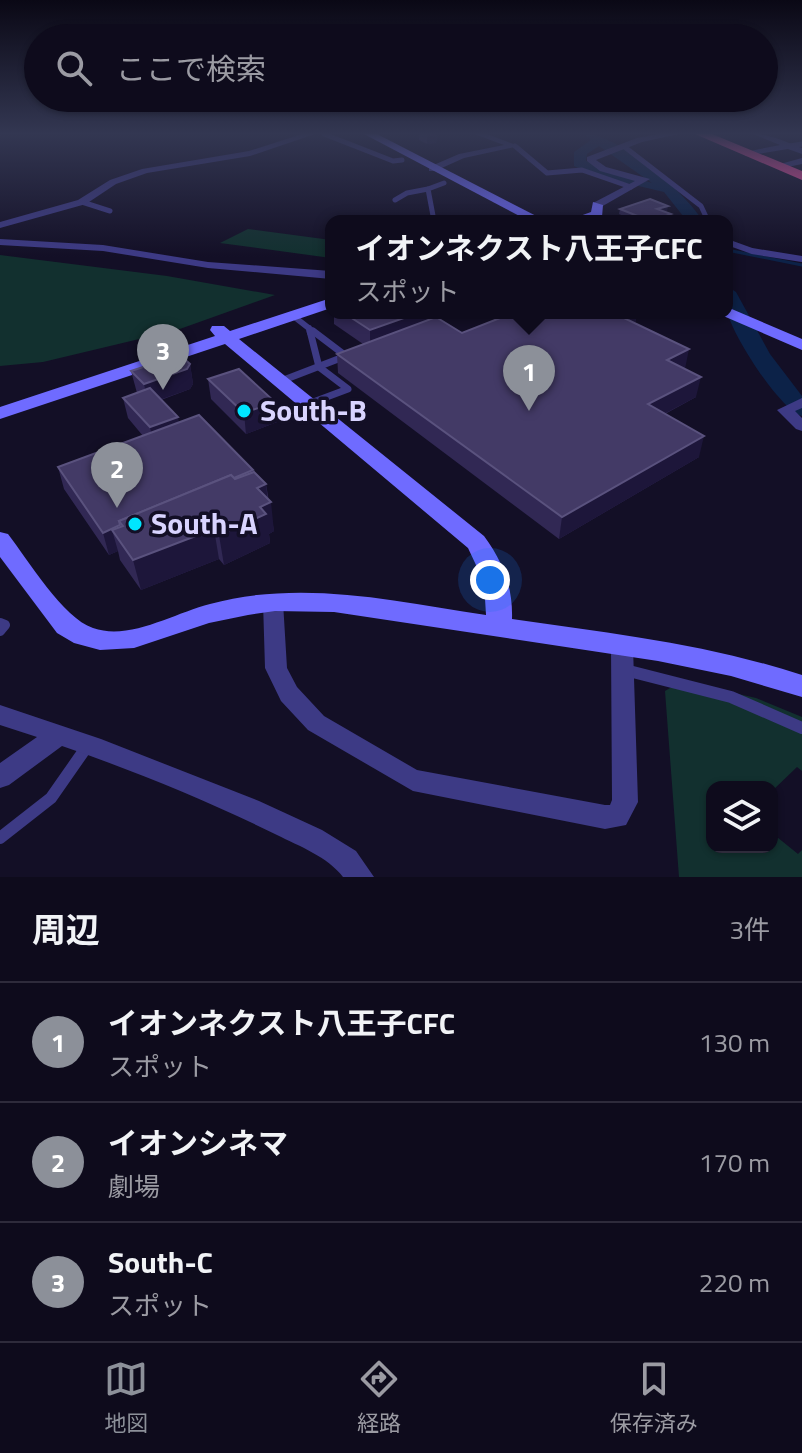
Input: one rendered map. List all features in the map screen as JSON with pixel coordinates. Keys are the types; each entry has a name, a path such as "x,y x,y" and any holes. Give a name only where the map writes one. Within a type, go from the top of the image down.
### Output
{"street":[{"path":"0,225 82,202 113,182 134,175"},
{"path":"429,175 510,215"},
{"path":"444,175 527,215"},
{"path":"618,175 639,183"},
{"path":"594,215 597,214 597,205 639,183"},
{"path":"0,242 103,248 208,265 325,275"},
{"path":"0,413 325,296"},
{"path":"0,402 325,305"},
{"path":"733,308 802,345"},
{"path":"733,314 802,337"},
{"path":"222,334 476,542 490,560 499,585 498,627"},
{"path":"795,404 785,410 802,426"},
{"path":"1,544 66,626 77,634 102,642 133,639 207,614 273,602 350,605 498,627 623,658 743,667 802,686"},
{"path":"273,602 276,668 301,710 316,723 397,773 447,788 605,817 617,816 625,802 623,658"},
{"path":"0,715 172,776 303,834 347,860 360,877"},
{"path":"0,777 57,736"}],"lane":[{"path":"604,175 639,183"},
{"path":"660,175 701,206 705,215"},
{"path":"395,200 407,193 444,183"},
{"path":"428,189 433,215"},
{"path":"82,202 110,211"},
{"path":"733,243 802,259"},
{"path":"280,381 346,356 292,315"},
{"path":"308,404 348,389 319,367 309,328"},
{"path":"0,623 5,625 0,631"},
{"path":"623,658 731,697 802,728"},
{"path":"0,838 51,798 88,745"}],"green space":[{"path":"248,229 325,239 325,257 220,243"},
{"path":"0,255 167,276 275,295 177,330 43,362 0,366"},
{"path":"682,681 756,698 802,717 802,771 797,767 778,785 778,781 706,781 706,853 778,853 778,838 798,854 802,850 802,877 679,877 665,691"}],"building":[{"path":"650,199 668,206 657,209 671,214 635,215 620,209"},
{"path":"353,319 401,319 370,330"},
{"path":"431,319 439,319 462,333 498,319 626,319 689,349 667,360 701,377 648,404 704,436 562,517 337,354"},
{"path":"180,355 190,364 187,369 144,384 131,371"},
{"path":"239,369 275,402 244,413 208,379"},
{"path":"150,388 178,417 150,427 123,398"},
{"name":"South-A","path":"199,415 253,470 234,478 231,475 119,521 120,525 103,533 58,467"},
{"path":"254,472 266,484 257,488 271,502 260,507 266,514 219,535 214,529 133,560 112,530 123,526 119,521 231,475 235,479"}],"waterway":[{"path":"608,175 659,189"},
{"path":"651,175 675,195 691,215"},
{"path":"733,251 802,265"},
{"path":"733,305 759,354 802,409"}],"place":[{"name":"South-C","path":"163,390"},
{"name":"South-B","path":"244,411"},
{"name":"イオンネクスト八王子CFC","path":"529,411"},
{"name":"イオンシネマ","path":"117,508"},
{"name":"South-A","path":"135,524"}]}
